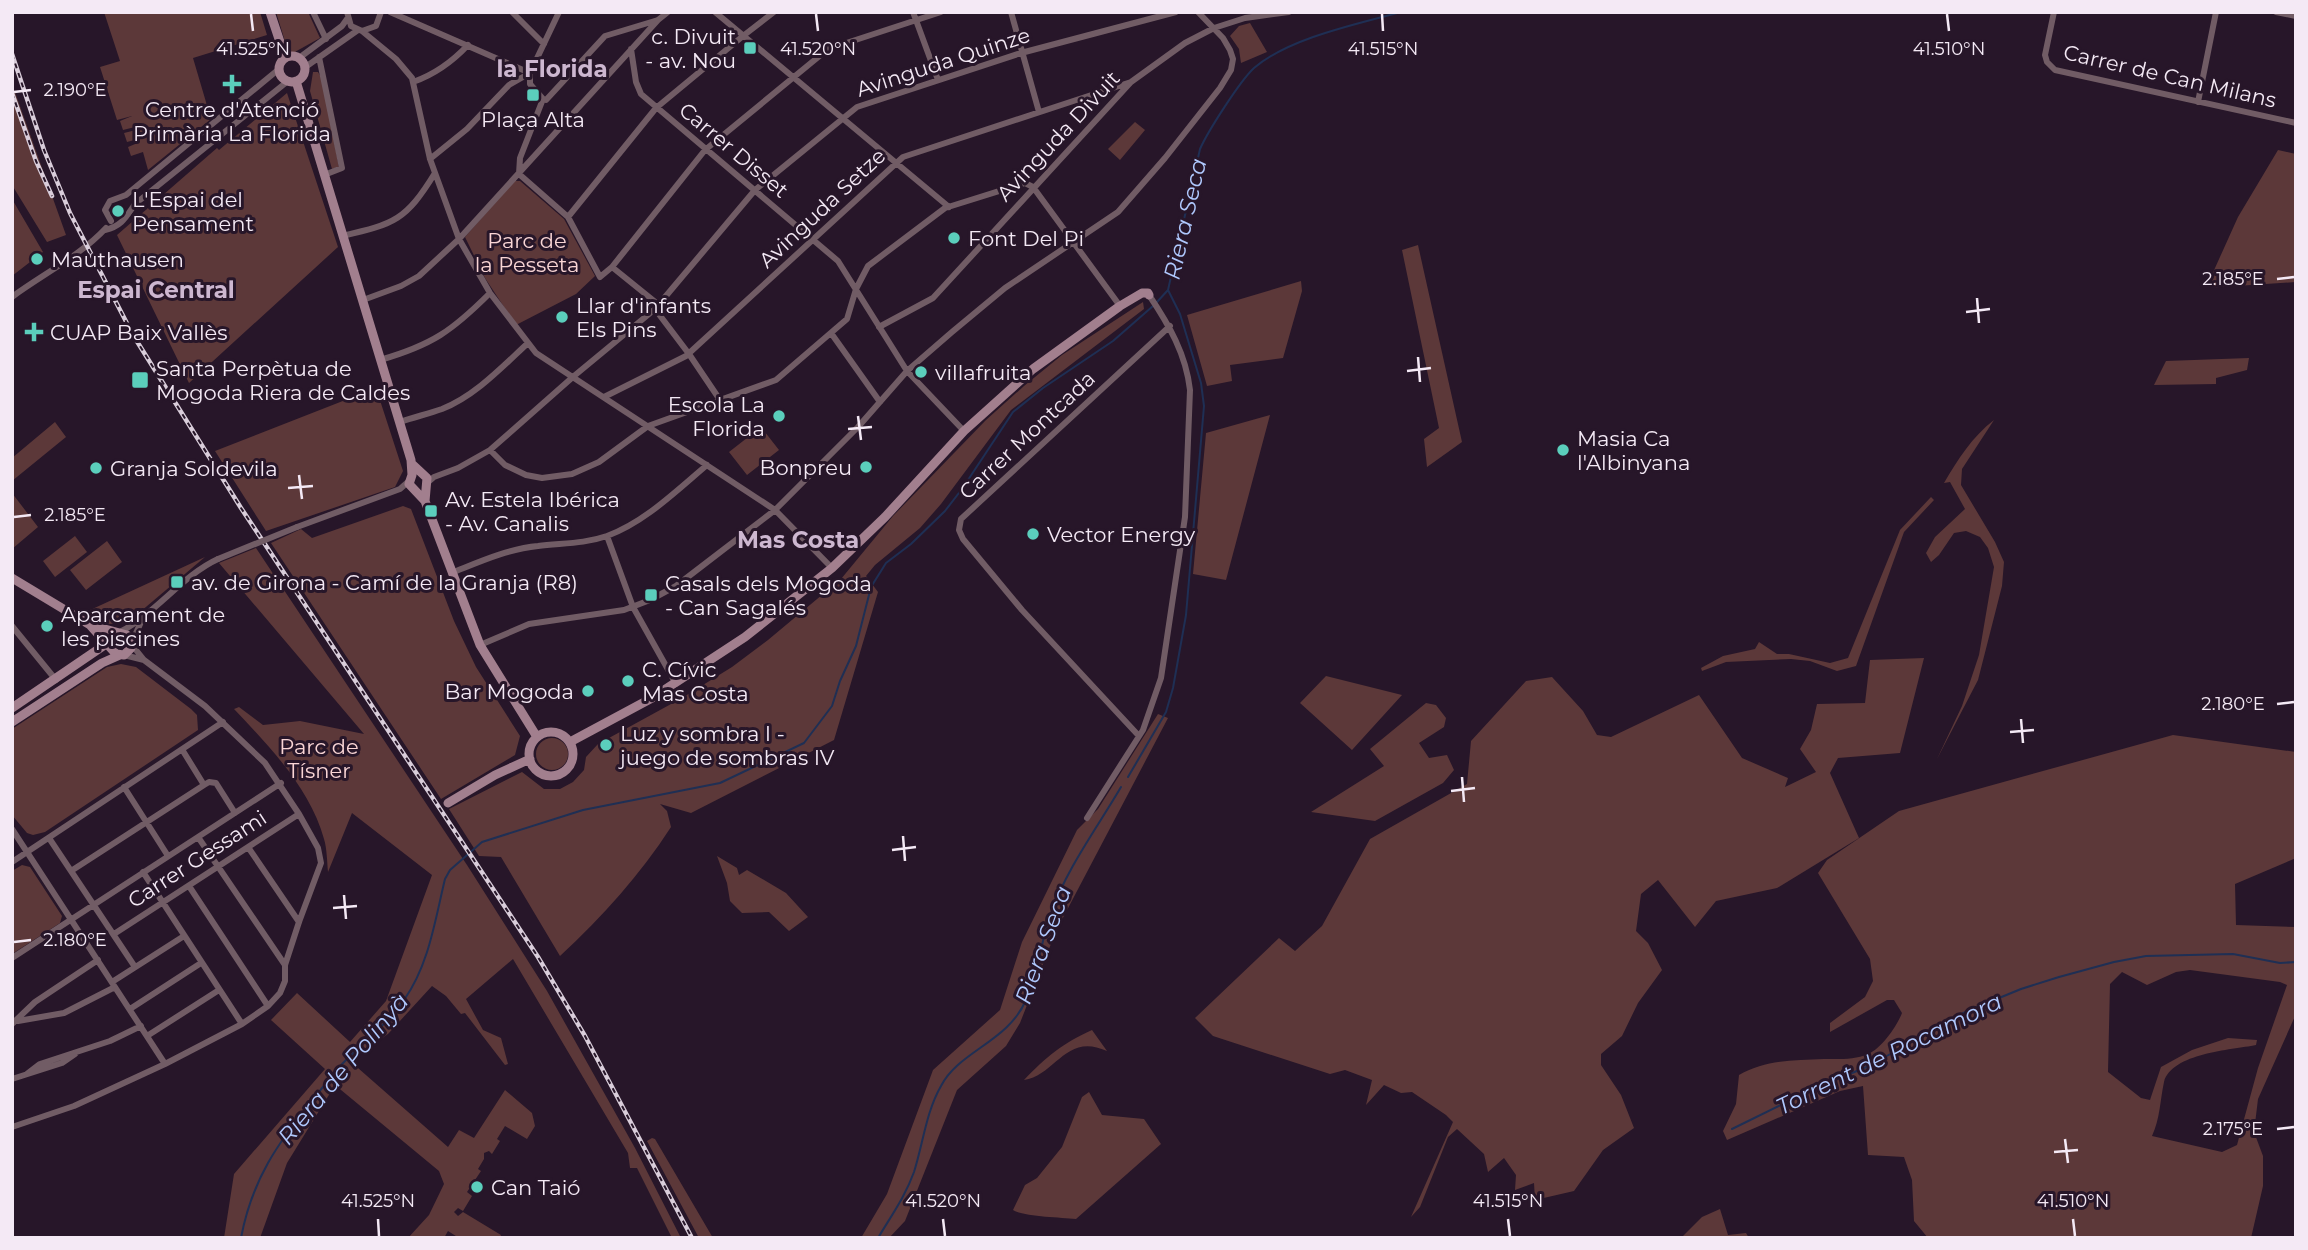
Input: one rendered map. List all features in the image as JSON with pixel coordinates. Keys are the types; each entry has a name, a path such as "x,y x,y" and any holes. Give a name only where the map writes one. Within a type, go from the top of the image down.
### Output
{"main road":[{"path":"270,12 285,57 279,69 281,76 292,81 324,175 412,464 451,573 480,645 537,737"},
{"path":"285,57 299,58 304,68 301,77 292,81"},
{"path":"570,742 652,698 746,637 832,568 885,517 964,431 1033,369 1121,306 1142,293 1149,295"},
{"path":"12,578 115,646 130,651 132,643 127,635 115,646 102,663 12,722"},
{"path":"93,629 115,646"},
{"path":"93,629 96,652"},
{"path":"12,708 96,652 115,646"},
{"path":"553,732 570,742 573,755 570,765 554,776 542,774 530,759 532,743 537,737 553,732"},
{"path":"447,803 495,775 530,759"}],"street":[{"path":"313,12 326,39"},
{"path":"304,68 360,31 376,26 381,12"},
{"path":"390,12 530,73"},
{"path":"512,12 544,44"},
{"path":"543,99 530,85 530,73 559,12"},
{"path":"363,300 401,286 419,276 460,239 631,48 668,12"},
{"path":"715,12 949,207"},
{"path":"568,217 656,108 774,12"},
{"path":"913,12 937,80"},
{"path":"519,174 568,217 600,277 612,267 705,150 793,76 828,49 942,12"},
{"path":"1011,12 1039,112"},
{"name":"Avinguda Quinze","path":"142,620 205,565 297,527 458,468 490,450 657,307 755,190 857,107 1021,53 1176,12"},
{"path":"480,645 529,624 602,615 633,607 685,580 775,510 858,427 907,371 1005,288 1118,212 1165,158 1231,70 1233,59 1230,50 1198,12"},
{"name":"Avinguda Divuit","path":"879,327 933,298 1131,82 1185,43 1214,28 1245,18 1289,12"},
{"name":"Carrer de Can Milans","path":"2054,12 2045,55 2052,68 2296,123"},
{"path":"2198,102 2216,12"},
{"path":"2276,12 2296,16"},
{"path":"299,58 342,26 347,15"},
{"path":"347,15 351,26 396,59 413,82 430,159 460,239 490,293 536,353 775,510 832,568"},
{"path":"543,99 546,100 606,36 658,20"},
{"path":"413,82 432,76 457,57 468,44"},
{"name":"Carrer Disset","path":"631,48 638,89 656,108 838,261 907,371 964,431"},
{"path":"319,57 342,168 324,175"},
{"path":"123,222 111,221 106,214 110,201 120,198 279,69"},
{"path":"430,159 467,129 509,85 530,73"},
{"path":"12,297 47,272 62,265 105,230 123,222 135,204 292,81"},
{"name":"Avinguda Setze","path":"604,397 689,354 894,162 1131,82"},
{"path":"519,174 520,158 543,99"},
{"path":"342,236 388,224 406,212 418,201 435,173"},
{"path":"490,450 505,465 526,475 542,478 572,474 599,462 648,426 776,380 847,319 856,289 869,266 949,207 1025,183 1033,187 1121,306"},
{"path":"120,198 127,203 130,212"},
{"path":"105,230 111,221"},
{"path":"612,267 657,307 720,400"},
{"path":"380,360 426,345 444,334 490,293"},
{"path":"1087,818 1118,776 1155,699 1161,678 1185,517 1190,390 1188,371 1170,326 1149,295"},
{"name":"Carrer Montcada","path":"1139,736 1022,610 963,539 959,530 961,519 1170,326"},
{"path":"831,333 880,402"},
{"path":"400,422 459,400 493,376 528,343"},
{"path":"451,573 511,550 584,542 607,536 636,522 707,465"},
{"path":"607,536 633,607 675,682"},
{"path":"142,620 132,643 144,660"},
{"path":"12,1127 75,1106 165,1064 242,1024 268,1006 280,993 285,981 285,965 321,863 318,848 281,783 251,747 205,706 144,660 115,646 142,620"},
{"path":"12,626 55,680"},
{"path":"12,862 223,722"},
{"path":"183,751 204,785"},
{"path":"71,871 212,781 235,813"},
{"path":"12,958 281,783"},
{"path":"124,787 168,856"},
{"name":"Carrer Gessami","path":"114,934 299,814"},
{"path":"12,829 165,1064"},
{"path":"198,837 285,965"},
{"path":"49,838 135,967"},
{"path":"248,847 299,922"},
{"path":"143,872 242,1024"},
{"path":"189,886 268,1006"},
{"path":"14,1023 64,1013 114,985 135,967 184,936"},
{"path":"14,1023 35,1002 97,960"},
{"path":"130,1009 201,963"},
{"path":"148,1036 219,990"},
{"path":"12,1079 62,1063 78,1052 141,1026"}],"green space":[{"path":"104,12 260,12 267,35 193,58 211,119 148,170 143,152 131,156 128,147 140,142 138,139 127,142 124,133 136,130 135,127 123,130 120,121 132,116 117,120 100,67 120,61"},
{"path":"276,12 308,12 320,38 293,53 288,51"},
{"path":"1250,23 1267,52 1241,63 1239,49 1230,36 1239,26"},
{"path":"313,72 318,72 322,79 339,167 332,169 310,91"},
{"path":"12,84 66,235 47,242 12,185"},
{"path":"287,93 338,247 189,383 117,235 217,148 219,150"},
{"path":"1135,122 1145,130 1120,160 1108,149"},
{"path":"2278,150 2296,154 2296,282 2206,288 2238,217"},
{"name":"Parc de la Pesseta","path":"514,181 520,181 564,219 595,276 576,294 516,325 485,278 465,237"},
{"path":"12,199 43,252 12,276"},
{"path":"1418,245 1462,442 1427,467 1424,439 1439,428 1402,250"},
{"path":"1301,281 1302,291 1283,358 1230,365 1232,381 1207,386 1187,315"},
{"path":"1143,302 1144,309 1011,410 941,504 920,528 875,565 866,576 878,592 834,740 691,813 660,804 667,811 671,827 647,862 620,894 560,956 501,857 479,856 449,809 522,772 544,789 560,789 573,782 584,770 586,757 598,744 732,667 841,579 893,516 986,420 1024,386 1062,355"},
{"path":"2249,358 2247,370 2216,378 2216,384 2154,385 2166,361"},
{"path":"376,388 403,471 395,487 266,531 215,451"},
{"path":"1270,415 1226,580 1193,574 1206,433"},
{"path":"1994,420 1962,469 1961,485 2004,562 2002,586 1978,680 1937,759 1962,706 1979,655 1994,567 1988,548 1980,537 1966,531 1954,533 1931,562 1926,553 1935,537 1965,509 1950,482 1944,483 1966,449"},
{"path":"55,422 66,437 12,481 12,458"},
{"path":"761,427 779,450 747,475 729,452"},
{"path":"12,493 38,527 12,549"},
{"path":"1931,497 1934,500 1904,532 1856,666 1837,671 1810,661 1791,659 1726,662 1702,671 1701,668 1723,656 1755,649 1759,642 1777,654 1830,663 1848,658 1900,530"},
{"path":"403,506 411,509 454,621 476,667 520,736 515,755 441,799 271,543 301,529 312,538"},
{"path":"75,536 87,552 55,577 43,561"},
{"path":"107,541 122,562 86,590 70,570"},
{"name":"Parc de Tísner","path":"256,548 467,865 547,991 635,1148 681,1238 672,1238 637,1168 630,1168 628,1153 513,959 466,999 483,1030 501,1038 508,1064 505,1065 465,1013 461,1014 446,996 432,986 388,1034 350,1061 448,1147 459,1130 474,1138 505,1090 532,1113 535,1126 527,1139 505,1126 492,1154 489,1151 484,1153 484,1159 478,1169 481,1171 467,1192 472,1196 463,1211 458,1208 454,1212 458,1216 463,1212 501,1235 500,1238 459,1238 448,1231 444,1238 408,1238 429,1215 444,1184 439,1171 335,1085 287,1163 260,1238 224,1238 234,1174 325,1069 271,1020 297,993 350,1042 386,1001 432,875 352,813 328,872 324,839 309,802 287,769 234,709 239,707 263,725 300,721 364,734 219,563"},
{"path":"205,557 127,623 107,624 88,611"},
{"path":"1924,658 1900,753 1838,758 1830,773 1859,838 1777,888 1716,901 1695,927 1658,880 1641,894 1636,931 1648,943 1662,970 1638,1003 1622,1036 1601,1054 1601,1065 1621,1095 1634,1128 1603,1150 1574,1191 1535,1200 1534,1183 1515,1190 1516,1175 1504,1158 1488,1172 1484,1154 1457,1129 1448,1137 1420,1207 1411,1217 1453,1122 1446,1115 1412,1092 1401,1093 1384,1085 1366,1105 1372,1080 1345,1070 1330,1074 1213,1036 1195,1018 1279,938 1295,951 1322,926 1370,839 1467,784 1471,741 1526,681 1552,677 1583,711 1597,735 1611,737 1699,695 1742,758 1788,778 1785,787 1816,772 1800,749 1811,730 1817,704 1865,703 1870,660"},
{"path":"121,664 136,667 191,709 197,715 198,730 45,832 33,835 27,833 12,815 12,729 107,667"},
{"path":"1326,676 1402,695 1352,750 1300,703"},
{"path":"1426,703 1436,705 1446,718 1444,727 1419,743 1429,758 1447,755 1454,770 1443,783 1375,821 1311,812 1384,766 1370,749"},
{"path":"1158,714 1168,718 1056,931 1020,1023 1006,1046 957,1090 905,1221 889,1238 861,1238 887,1194 933,1070 1000,1010 1022,942 1077,830 1098,809"},
{"path":"2173,735 2296,752 2296,858 2235,884 2236,925 2296,927 2296,1014 2258,1099 2254,1132 2263,1156 2263,1186 2251,1238 1928,1238 1914,1221 1912,1180 1904,1157 1868,1155 1863,1086 1840,1091 1727,1140 1723,1131 1736,1104 1739,1075 1759,1066 1780,1062 1863,1056 1883,1042 1900,1018 1902,1013 1894,1000 1887,1000 1830,1032 1830,1023 1865,997 1873,981 1870,959 1818,873 1827,860 1899,811","holes":["2190,970 2287,985 2258,1068 2237,1145 2222,1152 2152,1136 2164,1082 2169,1072 2190,1059 2256,1045 2257,1040 2228,1038 2192,1050 2161,1067 2150,1100 2141,1098 2108,1072 2110,984 2122,972 2147,985 2176,972"]},
{"path":"552,738 564,742 568,754 564,766 552,770 540,766 536,754 540,742"},
{"path":"717,856 737,868 739,875 747,870 786,893 808,917 789,931 769,912 742,913 730,901 727,883"},
{"path":"22,865 30,867 62,916 60,923 12,954 12,871"},
{"path":"1092,1030 1107,1051 1081,1047 1062,1056 1035,1077 1024,1080 1055,1051"},
{"path":"1089,1092 1102,1115 1144,1119 1161,1144 1076,1219 1013,1210 1025,1185 1037,1178 1062,1147 1082,1097"},
{"path":"652,1138 713,1238 699,1238 647,1141"},
{"path":"1720,1209 1728,1235 1746,1233 1749,1238 1681,1238 1702,1217"}],"waterway":[{"name":"Riera Seca","path":"1128,777 1166,712 1186,615 1204,406 1201,383 1180,314 1168,290 1200,149 1241,84 1254,68 1269,57 1324,33 1401,12"},
{"name":"Riera de Polinyà","path":"1157,302 1168,290"},
{"name":"Riera de Polinyà","path":"241,1238 259,1180 278,1147 333,1074 391,1016 413,986 425,957 445,879 450,870 482,842 583,810 720,783 804,743 832,706 856,646 871,587 886,563 911,544 945,511 1013,412 1043,388 1113,341 1153,306"},
{"name":"Riera Seca","path":"878,1238 910,1181 928,1117 941,1086 959,1064 1008,1026 1026,1000 1058,896 1074,864 1121,787"},
{"name":"Torrent de Rocamora","path":"1732,1129 1813,1089 1869,1066 1965,1012 2059,977 2146,956 2233,954 2280,963 2296,962"}],"railway":[{"path":"12,54 44,150 70,213 133,335 241,508 538,957 585,1036 692,1238"},
{"path":"12,93 36,161 52,196"}],"place":[{"name":"c. Divuit - av. Nou","path":"750,48"},
{"name":"Centre d'Atenció Primària La Florida","path":"232,84"},
{"name":"Plaça Alta","path":"533,95"},
{"name":"L'Espai del Pensament","path":"118,211"},
{"name":"Font Del Pi","path":"954,238"},
{"name":"Mauthausen","path":"37,259"},
{"name":"Llar d'infants Els Pins","path":"562,317"},
{"name":"CUAP Baix Vallès","path":"34,332"},
{"name":"villafruita","path":"921,372"},
{"name":"Santa Perpètua de Mogoda Riera de Caldes","path":"140,380"},
{"name":"Escola La Florida","path":"779,416"},
{"name":"Masia Ca l'Albinyana","path":"1563,450"},
{"name":"Bonpreu","path":"866,467"},
{"name":"Granja Soldevila","path":"96,468"},
{"name":"Av. Estela Ibérica - Av. Canalis","path":"431,511"},
{"name":"Vector Energy","path":"1033,534"},
{"name":"av. de Girona - Camí de la Granja (R8)","path":"177,582"},
{"name":"Casals dels Mogoda - Can Sagalés","path":"651,595"},
{"name":"Aparcament de les piscines","path":"47,626"},
{"name":"C. Cívic Mas Costa","path":"628,681"},
{"name":"Bar Mogoda","path":"588,691"},
{"name":"Luz y sombra I - juego de sombras IV","path":"606,745"},
{"name":"Can Taió","path":"477,1187"}],"district":[{"name":"la Florida","path":"552,69"},
{"name":"Espai Central","path":"156,290"},
{"name":"Mas Costa","path":"798,540"}]}
